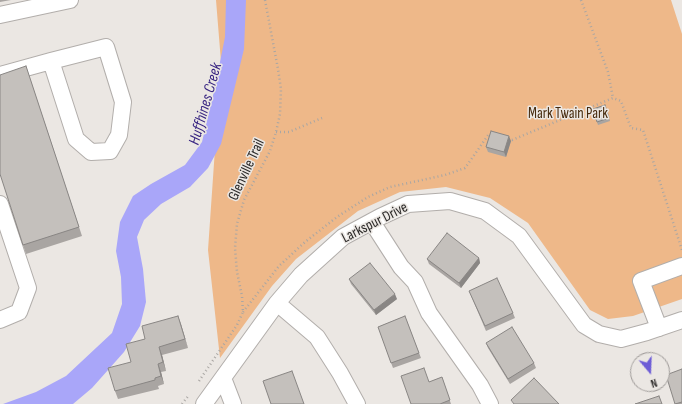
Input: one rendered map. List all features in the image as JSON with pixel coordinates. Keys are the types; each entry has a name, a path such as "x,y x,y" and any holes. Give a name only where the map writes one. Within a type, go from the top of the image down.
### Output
{"street":[{"path":"0,15 70,0"},
{"path":"0,75 51,61 106,47 123,102 119,135 110,151 91,152 76,139 51,61"},
{"name":"Larkspur Drive","path":"204,404 277,303 301,275 343,237 408,204 450,201 485,211 519,236 584,325 598,334 621,339 682,320"},
{"path":"0,204 28,288 19,312 0,320"},
{"path":"372,222 401,267 415,282 429,313 480,385 490,404"},
{"path":"660,328 641,281 682,266"},
{"path":"277,303 317,337 340,373 357,404"},
{"path":"223,378 233,404"}],"path":[{"name":"Glenville Trail","path":"196,384 237,326 243,312 235,248 237,224 244,200 270,151 280,114 281,89 265,0"},
{"path":"581,0 608,72 614,98"},
{"path":"507,138 512,140 614,98 621,101 631,128 643,130 682,250"},
{"path":"276,132 289,132 322,118"},
{"path":"429,178 446,175 465,168 489,134 495,135"},
{"path":"182,404 192,391"}],"green space":[{"name":"Mark Twain Park","path":"216,0 671,0 682,34 682,299 633,316 608,319 590,310 528,223 490,198 446,187 400,192 358,211 296,259 272,286 220,358 208,250 221,62"}],"shaded area":[{"path":"226,0 246,0 244,49 221,144 208,168 190,187 161,204 144,220 137,237 143,269 146,302 140,326 124,352 92,388 73,404 3,404 36,392 66,376 112,333 122,304 121,277 116,251 120,222 133,196 185,165 202,142 225,37"}],"building":[{"path":"26,66 79,227 23,245 0,174 0,75"},
{"path":"605,105 609,118 597,122 593,109"},
{"path":"491,131 509,136 504,152 486,147"},
{"path":"447,233 479,258 459,283 427,259"},
{"path":"370,263 395,294 374,310 349,279"},
{"path":"497,278 513,313 485,326 469,291"},
{"path":"178,316 185,339 159,347 163,362 158,364 161,376 155,378 155,380 115,391 108,368 131,362 126,344 145,339 142,326"},
{"path":"405,316 419,353 391,363 378,327"},
{"path":"512,327 534,363 508,379 486,343"},
{"path":"424,368 429,382 442,377 450,400 440,404 411,404 401,376"},
{"path":"682,369 682,402 675,404 670,388 670,374"},
{"path":"292,371 304,404 271,404 263,381"},
{"path":"534,378 559,404 514,404 511,400"},
{"path":"659,396 662,404 635,404"}],"water label":[{"name":"Huffhines Creek","path":"206,104"}]}
